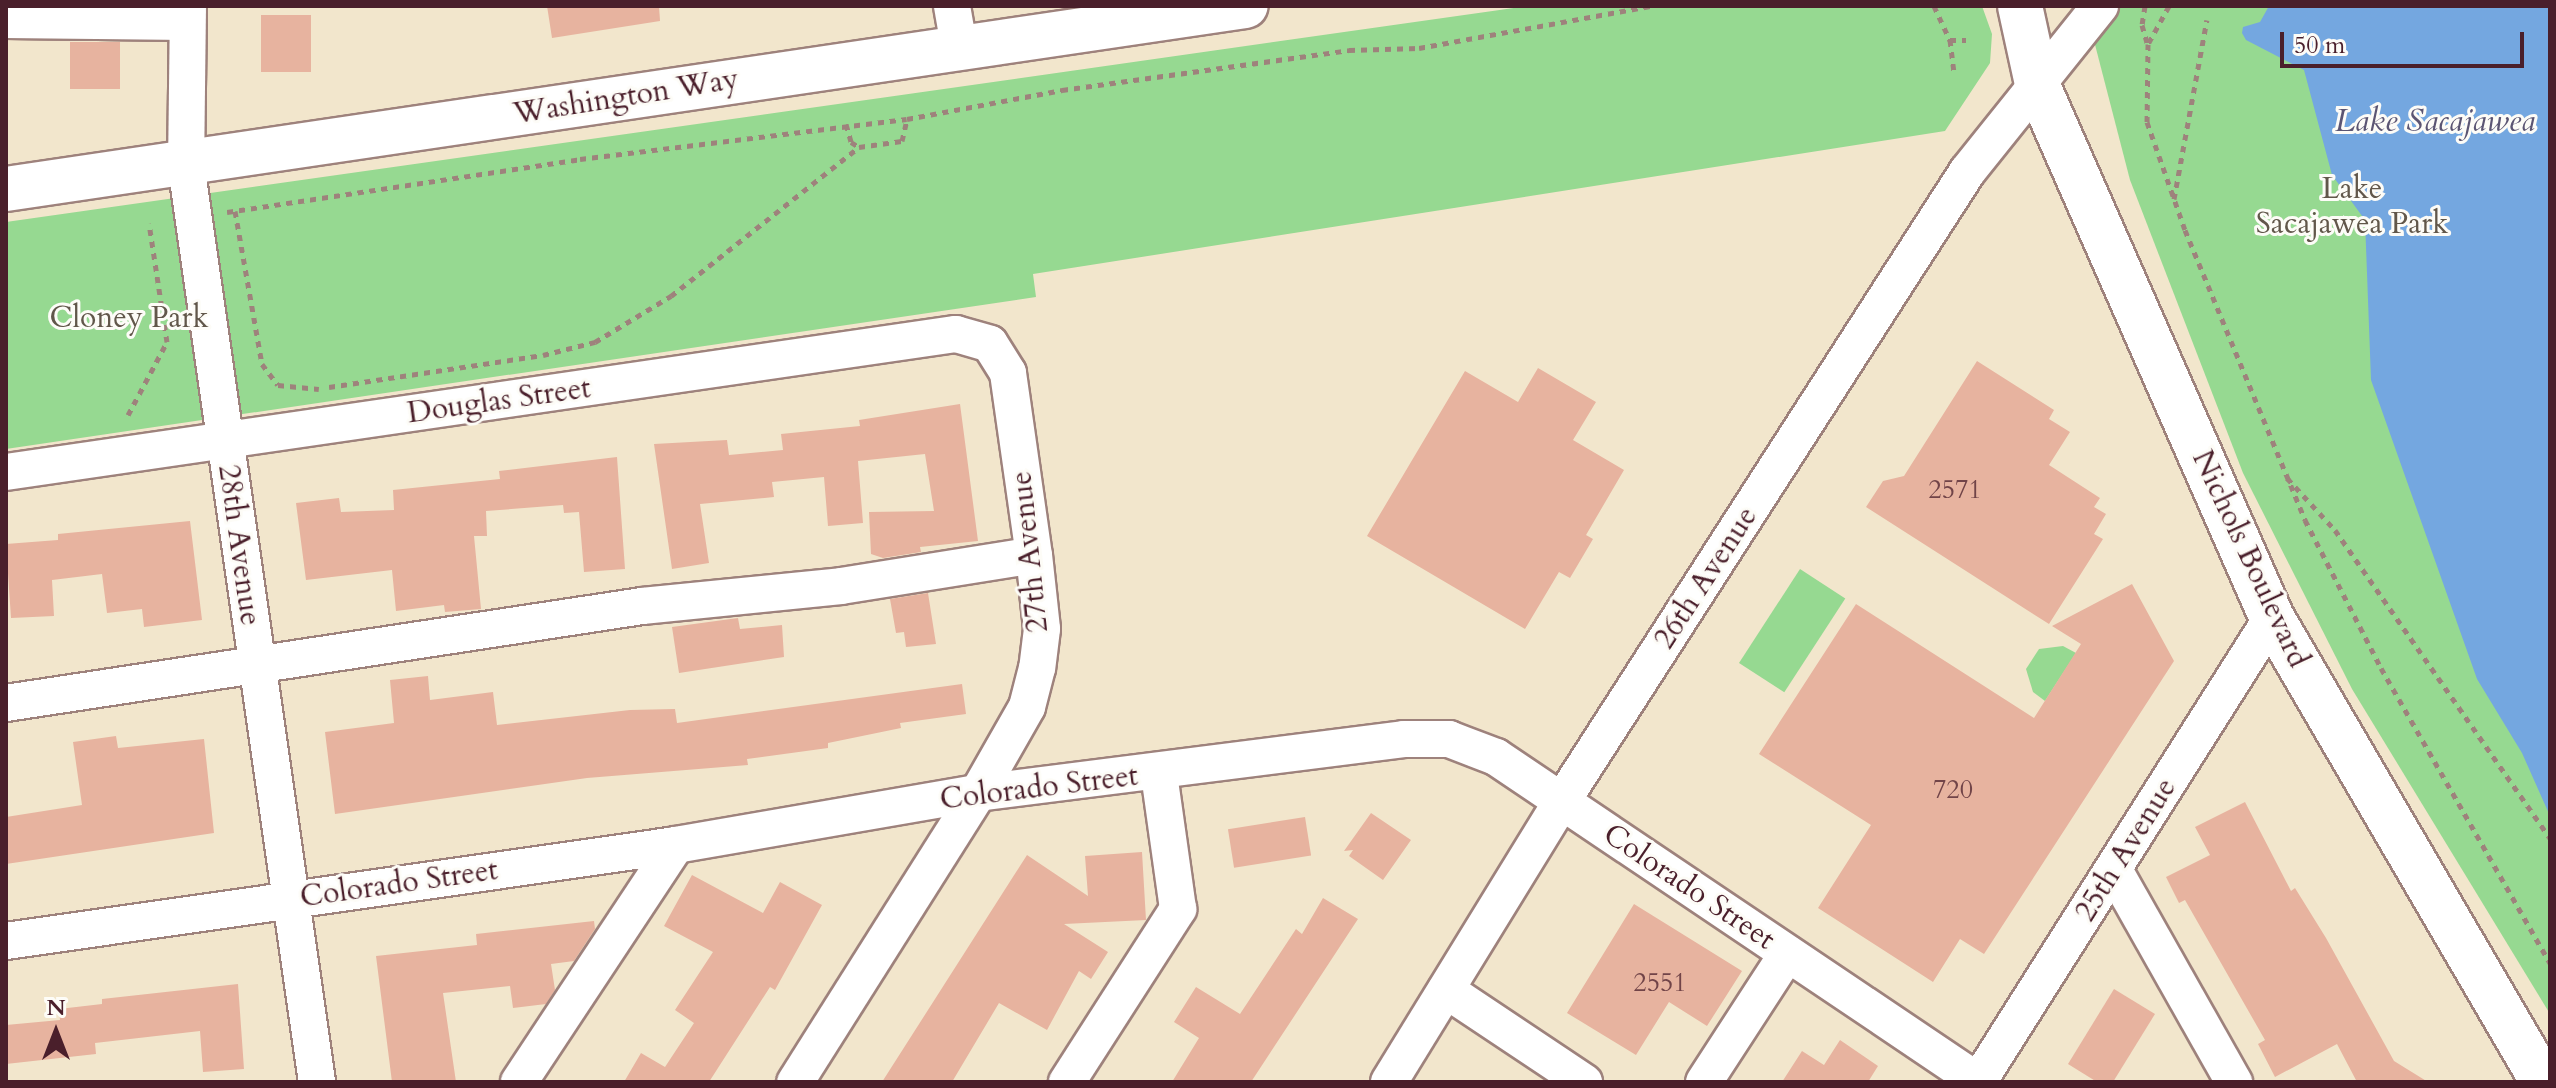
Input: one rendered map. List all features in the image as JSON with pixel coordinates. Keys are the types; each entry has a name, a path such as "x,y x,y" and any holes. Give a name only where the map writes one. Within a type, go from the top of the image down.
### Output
{"main road":[{"name":"Washington Way","path":"6,189 186,165 956,26 1246,6"},
{"name":"Nichols Boulevard","path":"2020,6 2037,84 2272,618 2534,1078"}],"street":[{"path":"2037,84 2100,6"},
{"path":"6,20 188,14"},
{"name":"28th Avenue","path":"188,14 186,165 317,1082"},
{"name":"26th Avenue","path":"1389,1082 1562,801 1967,172 2037,84"},
{"name":"Douglas Street","path":"6,472 956,334 990,344"},
{"name":"27th Avenue","path":"795,1082 978,793 1027,707 1037,668 1042,629 1008,373 990,344"},
{"path":"6,703 642,606 841,586 1034,555"},
{"name":"25th Avenue","path":"1978,1082 2272,618"},
{"name":"Colorado Street","path":"6,941 676,845 978,793 1159,774 1404,739 1449,739 1496,757 1978,1082"},
{"path":"1067,1082 1178,909 1159,774"},
{"path":"519,1082 676,845"},
{"path":"2114,870 2234,1082"},
{"path":"1704,1082 1787,954"},
{"path":"1446,990 1584,1082"}],"path":[{"path":"218,213 846,124 907,119 1062,90 1334,52 1419,48 1650,6"},
{"path":"1934,6 1950,40 1954,72"},
{"path":"2145,6 2142,25 2148,44 2147,122 2174,199 2284,474 2381,668 2550,963"},
{"path":"2148,44 2169,6"},
{"path":"2174,199 2207,20"},
{"path":"1950,40 1966,40"},
{"path":"235,211 262,364 278,385 313,390 543,355 595,342 671,296 859,147 902,141 907,119"},
{"path":"846,124 851,142 859,147"},
{"path":"128,415 167,342 149,223"},
{"path":"2284,474 2335,530 2550,838"}],"green space":[{"name":"Cloney Park","path":"1528,6 1982,6 1992,34 1990,63 1945,131 1033,274 1036,297 6,449 6,222"},
{"name":"Lake Sacajawea Park","path":"2085,6 2550,6 2550,1014 2352,689 2243,473 2130,180"},
{"path":"1800,569 1845,598 1784,692 1739,663"},
{"path":"2063,646 2076,653 2045,701 2033,692 2026,669 2039,649"}],"water":[{"name":"Lake Sacajawea","path":"2269,6 2550,6 2550,816 2522,753 2477,679 2371,380 2365,220 2332,175 2304,70 2246,40 2242,33 2243,27 2260,22"}],"building":[{"path":"547,6 659,6 660,21 552,38"},
{"path":"261,15 311,15 311,72 261,72"},
{"path":"70,42 120,42 120,89 70,89"},
{"path":"1977,361 2054,410 2049,419 2070,432 2049,465 2100,498 2094,507 2106,514 2094,534 2103,539 2049,624 1866,507 1883,481 1904,476"},
{"path":"1538,368 1596,402 1573,440 1624,470 1586,535 1593,539 1570,578 1559,572 1525,629 1367,536 1465,371 1518,402"},
{"path":"960,404 978,541 920,547 921,552 883,558 871,554 869,512 934,511 925,454 858,461 863,523 828,526 824,477 772,482 774,497 700,504 709,563 672,569 654,444 727,440 729,455 783,450 781,434 860,426 859,420"},
{"path":"617,457 625,569 584,572 579,512 564,513 563,505 486,511 487,536 474,536 481,609 445,612 444,605 396,611 392,570 306,580 296,503 339,498 341,512 394,510 393,490 500,479 499,471"},
{"path":"190,521 202,620 144,627 142,609 107,613 102,574 52,580 54,616 11,618 6,544 58,540 58,534"},
{"path":"2132,584 2174,661 1984,954 1960,939 1933,982 1818,908 1871,825 1759,754 1856,604 2034,718 2081,644 2052,626"},
{"path":"928,593 936,644 906,647 904,632 896,633 890,599"},
{"path":"738,618 740,629 782,625 784,657 679,673 672,627"},
{"path":"428,676 430,700 493,692 497,725 630,710 675,709 677,723 962,684 966,714 900,723 901,728 828,743 828,748 747,759 748,765 587,778 335,814 325,732 394,723 390,680"},
{"path":"116,736 118,748 204,739 214,833 6,864 6,817 82,805 73,742"},
{"path":"2245,802 2291,891 2295,888 2326,938 2394,1061 2428,1082 2357,1082 2337,1044 2275,1077 2258,1044 2265,1040 2185,900 2179,903 2166,877 2210,855 2195,827"},
{"path":"1371,813 1411,840 1383,880 1349,856 1353,850 1344,851"},
{"path":"1305,817 1311,856 1234,868 1228,829"},
{"path":"1142,852 1146,920 1064,924 1108,952 1091,979 1079,971 1047,1030 999,1003 952,1082 882,1082 1027,855 1088,896 1085,856"},
{"path":"692,875 763,913 780,882 822,905 775,990 770,987 709,1082 624,1082 641,1053 665,1067 694,1023 675,1010 713,952 664,926"},
{"path":"1323,898 1358,919 1251,1082 1172,1082 1199,1038 1174,1022 1196,987 1240,1014 1296,929 1302,934"},
{"path":"1634,904 1742,971 1707,1026 1669,1002 1636,1055 1567,1013"},
{"path":"594,921 595,929 574,961 551,964 555,990 546,1004 513,1008 510,986 443,993 456,1082 392,1082 376,956 477,945 476,934"},
{"path":"238,984 244,1069 203,1072 200,1031 95,1043 96,1054 6,1064 6,1025 60,1020 59,1009 102,1004 102,999"},
{"path":"2114,989 2155,1014 2113,1082 2097,1082 2068,1064"},
{"path":"1840,1040 1878,1066 1868,1082 1782,1082 1802,1051 1824,1065"}]}
